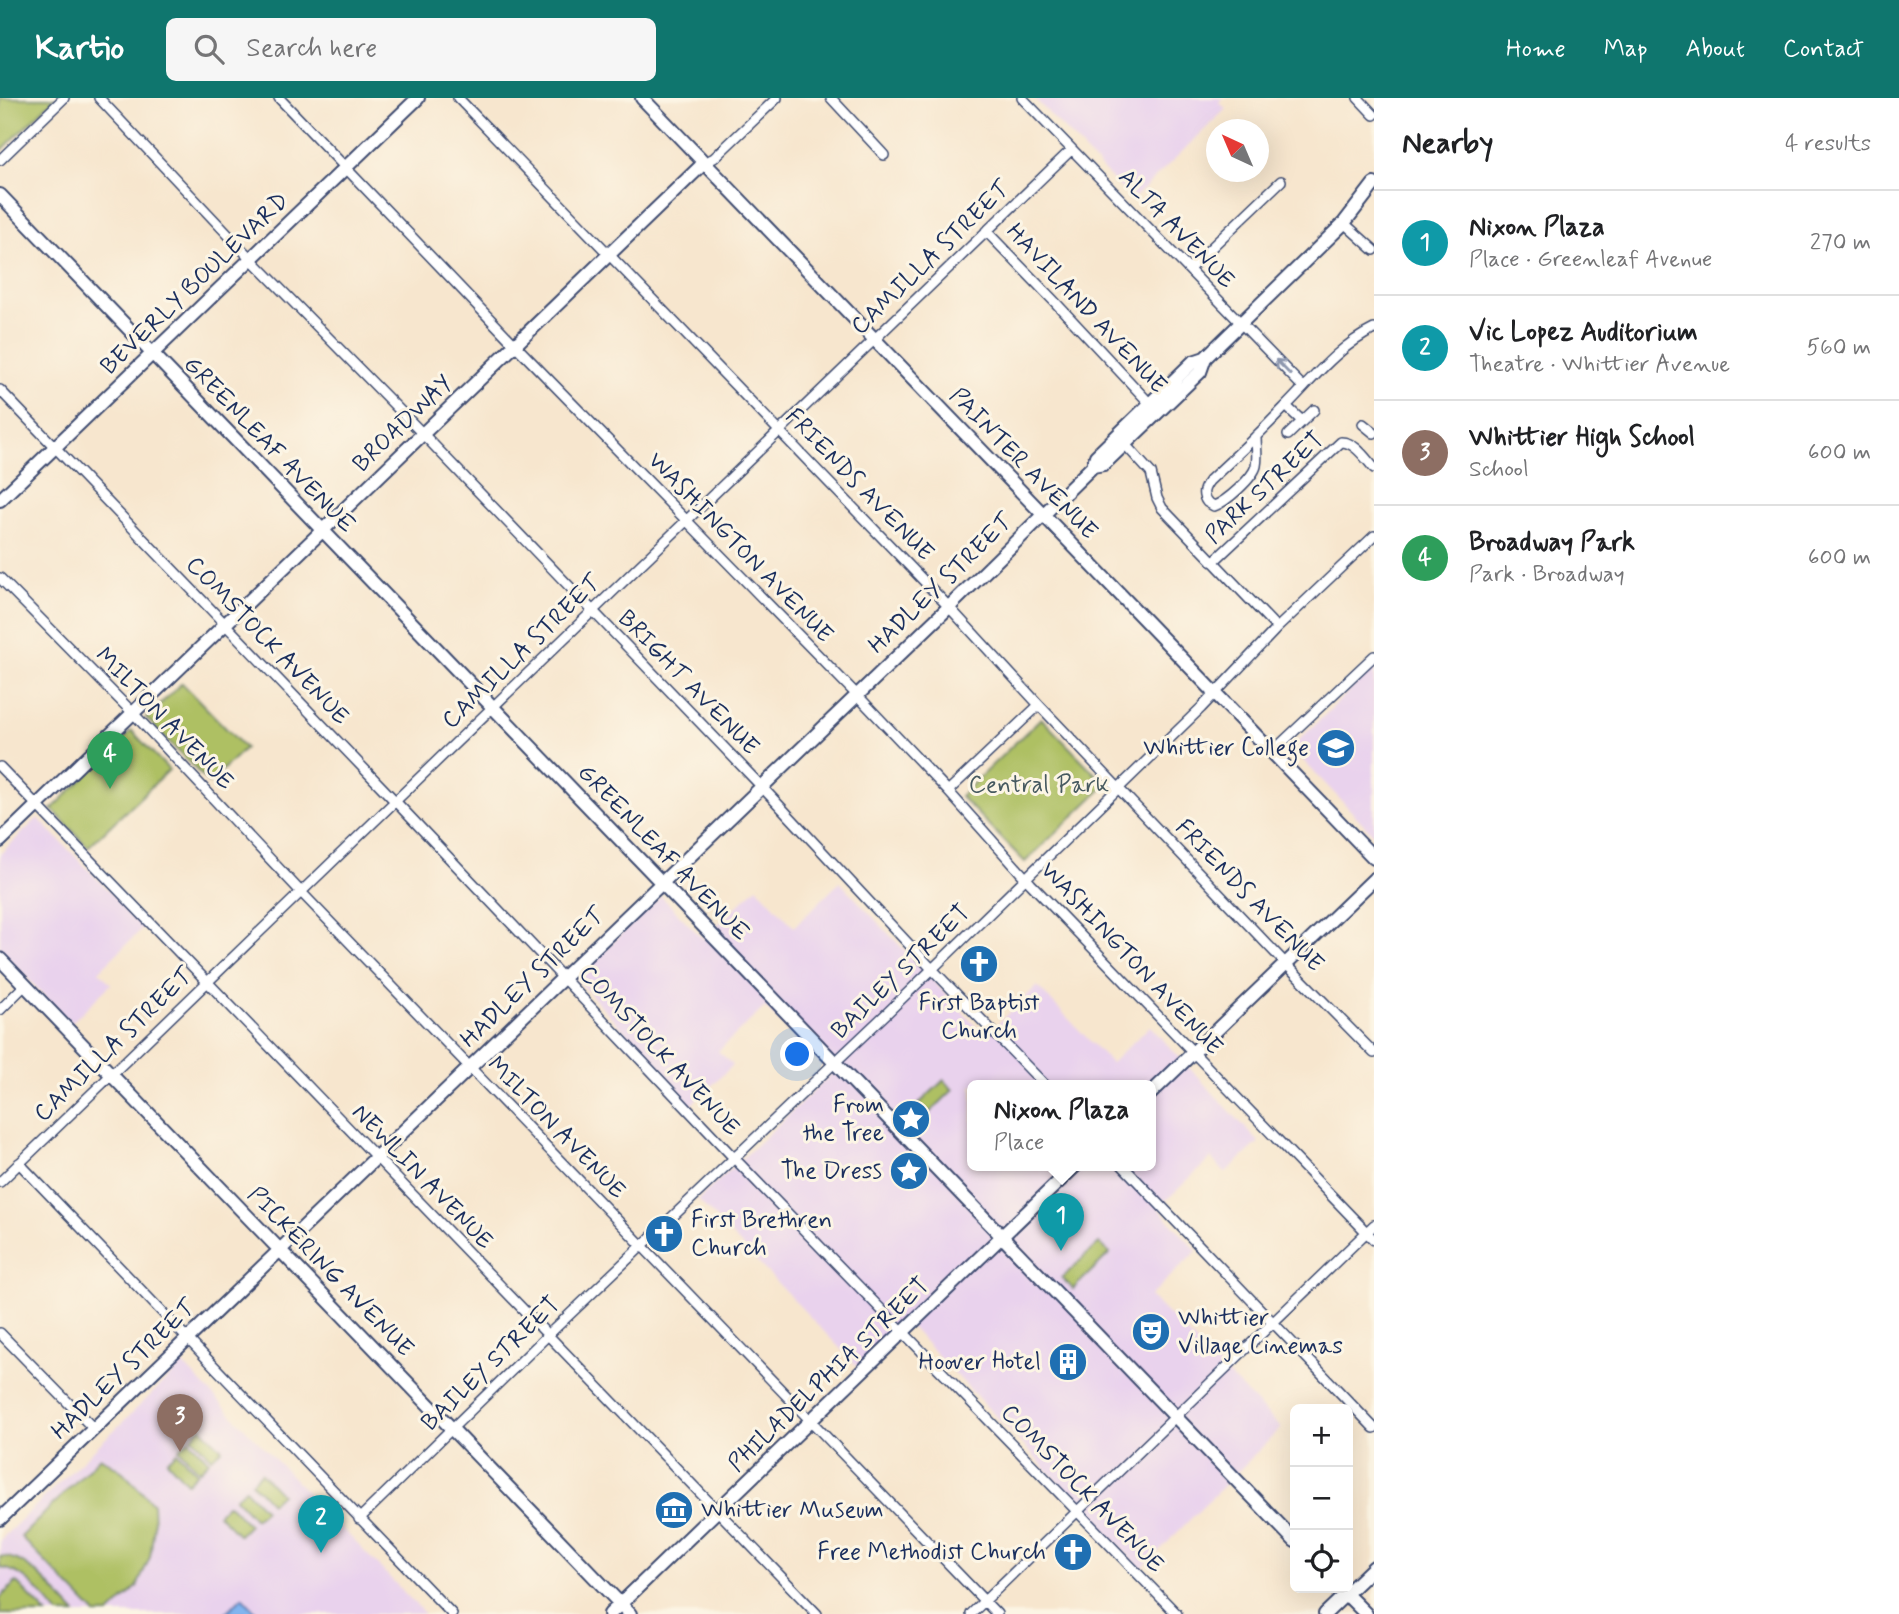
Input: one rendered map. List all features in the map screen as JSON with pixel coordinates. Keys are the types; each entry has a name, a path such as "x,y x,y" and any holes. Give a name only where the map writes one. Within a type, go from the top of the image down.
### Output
{"street":[{"path":"0,160 64,98"},
{"name":"BRIGHT AVENUE","path":"99,98 1040,1080"},
{"name":"WASHINGTON AVENUE","path":"279,98 515,345 857,695 1031,884 1374,1240"},
{"name":"BEVERLY BOULEVARD","path":"0,500 418,98"},
{"name":"FRIENDS AVENUE","path":"458,98 1374,1053"},
{"name":"PAINTER AVENUE","path":"642,98 1374,858"},
{"name":"BROADWAY","path":"0,841 704,163 714,158 777,98"},
{"path":"831,98 884,155"},
{"name":"ALTA AVENUE","path":"1022,98 1303,387"},
{"path":"1358,98 1374,115"},
{"name":"CAMILLA STREET","path":"0,1182 1072,149"},
{"path":"1189,269 1281,181"},
{"name":"HADLEY STREET","path":"0,1519 1093,466 1104,464 1121,440 1154,408 1200,372 1205,358 1344,223 1374,184"},
{"name":"GREENLEAF AVENUE","path":"0,195 1290,1536"},
{"path":"1344,223 1374,250"},
{"name":"HAVILAND AVENUE","path":"986,231 1154,408"},
{"path":"1256,436 1254,472 1224,502 1214,506 1207,502 1203,494 1209,481 1342,349 1374,329"},
{"name":"COMSTOCK AVENUE","path":"0,390 564,977 734,1158 1177,1614"},
{"path":"1286,406 1302,421"},
{"path":"1288,435 1314,410"},
{"path":"1363,425 1374,433"},
{"path":"1121,440 1151,473 1157,498 1163,508 1276,628"},
{"name":"PARK STREET","path":"1213,562 1341,442 1352,444 1374,468"},
{"name":"BAILEY STREET","path":"359,1519 548,1335 836,1062 1215,693 1276,628 1374,536"},
{"name":"MILTON AVENUE","path":"0,578 133,713 997,1614"},
{"path":"1272,752 1374,656"},
{"path":"948,791 1039,705"},
{"name":"NEWLIN AVENUE","path":"0,767 817,1614"},
{"path":"1156,1088 1374,879"},
{"name":"PICKERING AVENUE","path":"0,959 630,1614"},
{"path":"0,1010 25,985"},
{"path":"19,1163 452,1614"},
{"name":"PHILADELPHIA STREET","path":"610,1614 1070,1171"},
{"path":"1128,1171 1374,1427"},
{"path":"971,1614 1374,1225"},
{"path":"2,1339 93,1428"},
{"path":"1353,1583 1374,1567"},
{"path":"1325,1614 1341,1593"},
{"path":"1345,1593 1366,1614"}],"shaded area":[{"path":"1034,98 1223,98 1219,102 1226,109 1216,119 1206,119 1206,128 1132,200"},
{"name":"Whittier College","path":"1374,667 1374,835 1297,754 1297,742"},
{"path":"38,818 144,927 99,971 111,984 71,1023 0,950 0,854"},
{"path":"840,882 985,1036 1037,986 1111,1063 1150,1026 1259,1142 1225,1173 1211,1158 1158,1208 1197,1251 1150,1296 1281,1428 1141,1569 905,1321 857,1366 698,1200 832,1074 765,1007 718,1051 733,1065 691,1105 576,978 661,896 703,939 757,887 794,927"},
{"path":"183,1364 425,1614 0,1614 0,1540"}],"green space":[{"path":"0,98 55,98 0,152"},
{"path":"182,683 245,748 209,783 146,718"},
{"name":"Central Park","path":"1041,718 1106,785 1025,862 960,796"},
{"path":"132,731 169,770 88,847 52,809"},
{"path":"944,1080 953,1090 916,1126 906,1116"},
{"path":"1099,1243 1110,1253 1073,1289 1062,1278"},
{"path":"201,1428 222,1449 212,1458 192,1437"},
{"path":"189,1440 209,1461 199,1471 179,1449"},
{"path":"177,1452 197,1473 187,1483 167,1461"},
{"path":"100,1457 123,1472 153,1504 154,1526 150,1557 137,1587 109,1614 96,1614 21,1537"},
{"path":"261,1473 281,1494 271,1503 251,1482"},
{"path":"245,1489 265,1510 255,1519 235,1498"},
{"path":"228,1504 249,1525 239,1535 218,1514"},
{"path":"0,1556 11,1558 32,1569 76,1614 59,1614 40,1592 18,1573 0,1568"},
{"path":"16,1582 47,1614 0,1614 0,1598"}],"water":[{"path":"242,1597 258,1614 225,1614"}],"place":[{"name":"Whittier College","path":"1336,748"},
{"name":"Broadway Park","path":"110,789"},
{"name":"First Baptist Church","path":"979,964"},
{"name":"From the Tree","path":"911,1119"},
{"name":"The Dress","path":"909,1171"},
{"name":"First Brethren Church","path":"664,1234"},
{"name":"Nixon Plaza","path":"1061,1251"},
{"name":"Whittier Village Cinemas","path":"1151,1332"},
{"name":"Hoover Hotel","path":"1068,1362"},
{"name":"Whittier High School","path":"180,1452"},
{"name":"Whittier Museum","path":"674,1510"},
{"name":"Free Methodist Church","path":"1073,1552"},
{"name":"Vic Lopez Auditorium","path":"321,1553"}]}
